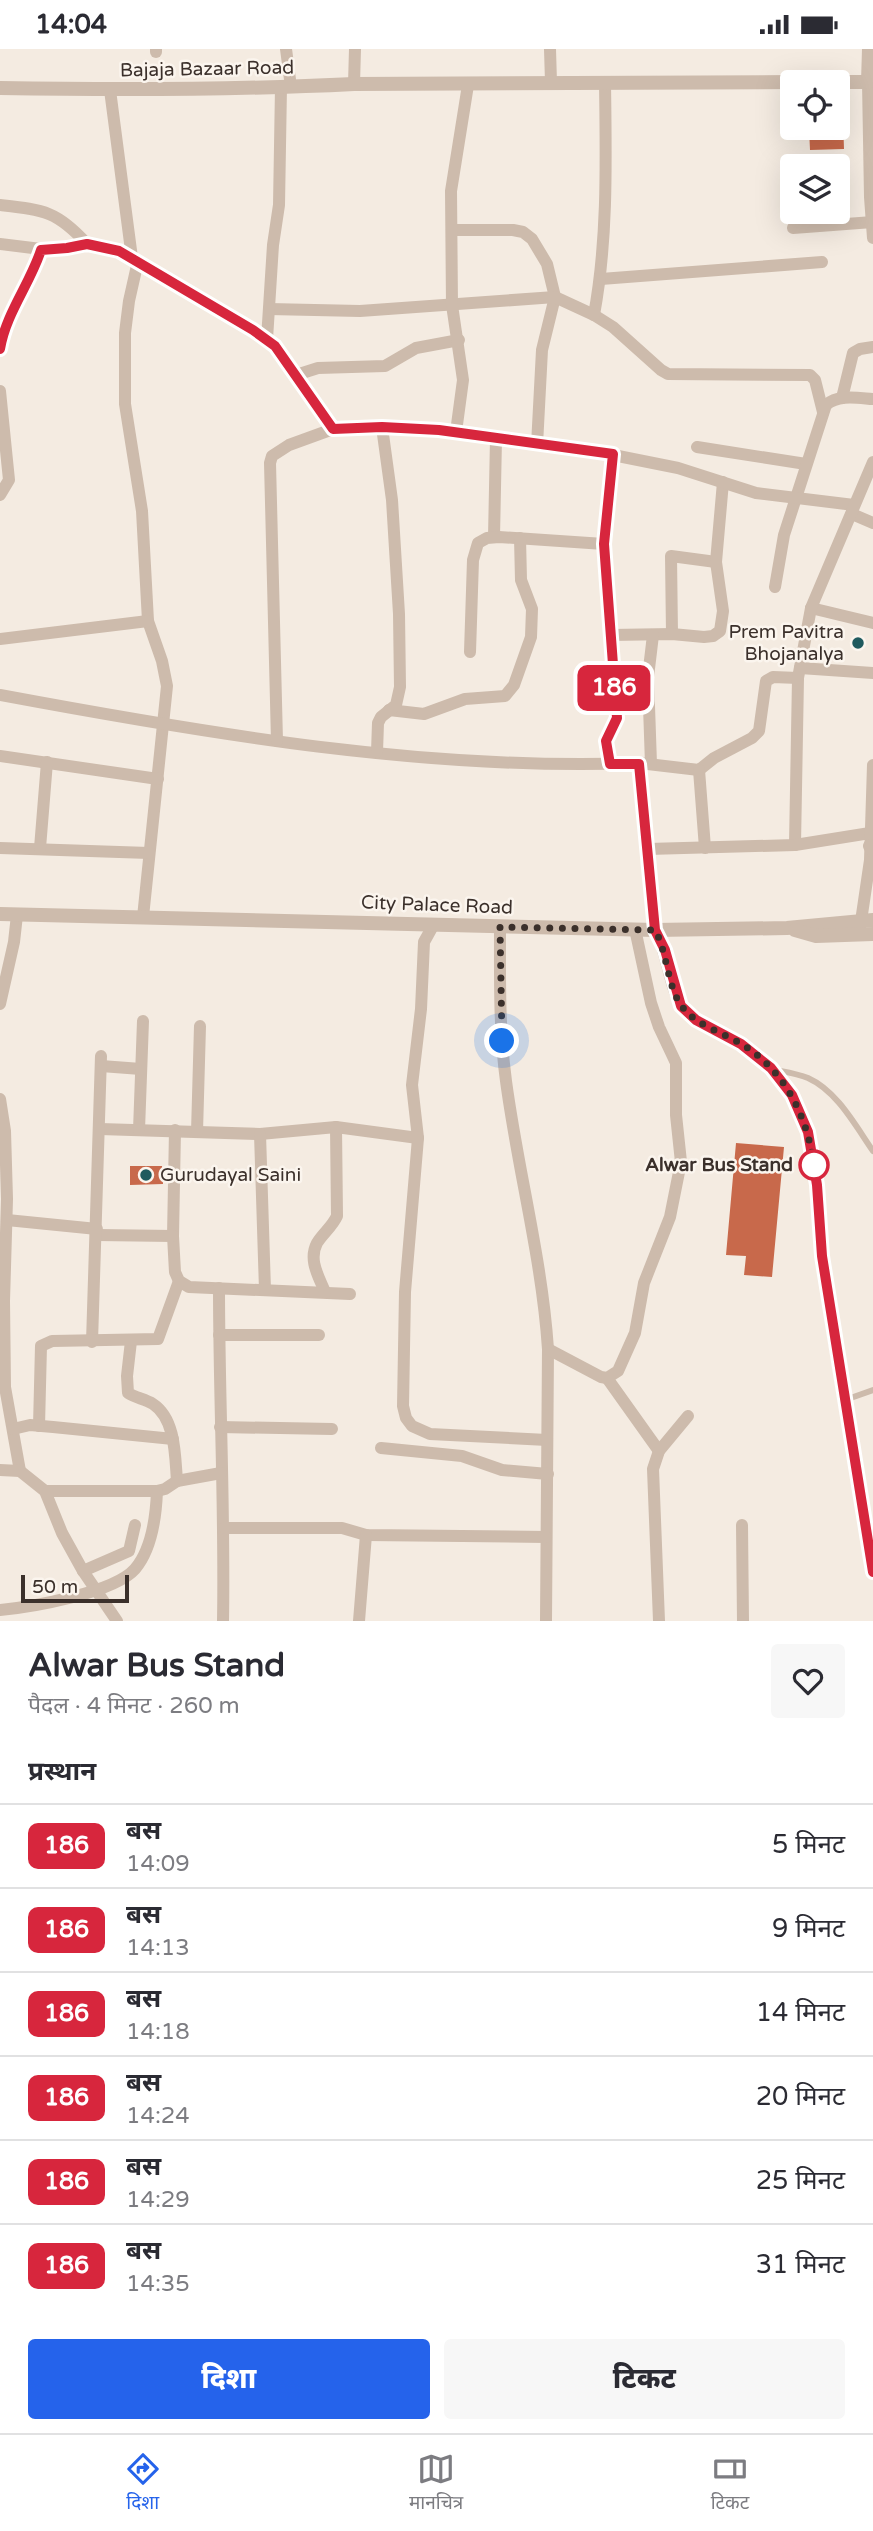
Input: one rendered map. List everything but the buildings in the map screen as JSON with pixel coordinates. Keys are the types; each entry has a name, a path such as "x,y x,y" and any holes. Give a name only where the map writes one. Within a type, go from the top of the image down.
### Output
{"street":[{"path":"267,339 273,245 279,205 286,49"},
{"path":"354,84 355,49"},
{"path":"550,49 551,82"},
{"path":"869,49 873,238"},
{"path":"594,315 601,279 606,82"},
{"name":"Bajaja Bazaar Road","path":"0,88 110,90 354,84 780,82"},
{"path":"850,82 870,82"},
{"path":"456,432 463,380 452,305 451,191 468,85"},
{"path":"110,90 135,259 125,333 125,391 142,511 148,621 167,676 143,917"},
{"path":"0,205 44,211 69,224 87,244"},
{"path":"793,228 872,222"},
{"path":"452,230 523,232 532,239 547,264 555,297 542,350 537,445"},
{"path":"0,244 41,250 87,244 119,251 135,259 267,339 275,346 333,429"},
{"path":"0,349 3,329 29,283 41,250"},
{"path":"601,279 821,262"},
{"path":"269,309 360,311 555,297 594,315 624,335 653,364 668,374 810,375 815,380 822,412"},
{"path":"296,375 318,369 385,366 416,348 459,340"},
{"path":"842,398 853,353 873,347"},
{"path":"0,391 9,480 0,495"},
{"path":"775,587 784,535 822,412 830,401 842,398 873,399"},
{"path":"377,752 378,723 396,705 399,696 400,648 392,500 382,427"},
{"path":"277,741 270,464 272,456 280,449 333,429 382,427 456,432 613,454 678,468 756,493 853,510 873,523"},
{"path":"494,537 496,439"},
{"path":"696,447 806,464"},
{"path":"610,764 606,741 617,718 604,544 613,454"},
{"path":"795,845 799,673 811,608 873,464"},
{"path":"611,635 672,634 704,637 713,636 720,631 723,611 716,562 723,482"},
{"path":"470,652 474,552 478,543 494,537 604,544"},
{"path":"389,710 424,714 465,698 505,696 510,692 531,637 532,609 521,580 520,538"},
{"path":"672,634 671,556 716,562"},
{"path":"811,608 873,623"},
{"path":"0,639 148,621"},
{"path":"653,635 648,677 645,764 648,849 655,930 665,950 676,995 687,1013 741,1044 771,1068 792,1095 811,1145 822,1256 873,1572"},
{"path":"0,695 162,726 377,752 499,764 645,764 699,770 759,731 766,681 773,677 799,673 873,673"},
{"path":"0,756 158,779"},
{"path":"40,848 47,762"},
{"path":"866,928 873,765"},
{"path":"699,770 705,848"},
{"path":"648,849 795,845 871,852"},
{"path":"0,848 149,853"},
{"name":"City Palace Road","path":"0,914 655,930 866,928"},
{"path":"0,1005 17,915"},
{"path":"434,924 424,942 421,1009 412,1085 418,1138 404,1310 403,1406 406,1418 412,1426 430,1434 547,1440"},
{"path":"500,927 500,992 506,1079 545,1308 548,1349 546,1621"},
{"path":"607,1378 618,1370 635,1333 644,1283 675,1201 681,1162 676,1115 676,1063 651,1003 635,929"},
{"path":"0,953 14,942"},
{"path":"139,1130 143,1021"},
{"path":"197,1132 200,1026"},
{"path":"92,1342 101,1061 141,1069"},
{"path":"1,1105 7,1220 2,1387 4,1410 13,1429 20,1471"},
{"path":"100,1129 260,1134 336,1128 418,1138"},
{"path":"325,1292 315,1268 313,1254 318,1242 331,1228 337,1216 336,1128"},
{"path":"175,1130 173,1236 175,1272 179,1282 189,1287 350,1294"},
{"path":"260,1134 265,1290"},
{"path":"7,1220 97,1232 173,1236"},
{"path":"39,1426 41,1346 52,1341 158,1339 179,1282"},
{"path":"219,1288 221,1473 225,1528 223,1621"},
{"path":"219,1335 319,1335"},
{"path":"131,1341 128,1393 152,1403 160,1410 173,1439 177,1481"},
{"path":"548,1349 607,1378 659,1451"},
{"path":"659,1621 653,1469 659,1451 688,1416"},
{"path":"13,1429 30,1425 173,1439"},
{"path":"220,1427 332,1429"},
{"path":"381,1448 462,1456 502,1470 548,1474"},
{"path":"0,1470 20,1471 45,1491 62,1533 83,1571 117,1621"},
{"path":"45,1491 157,1491 177,1481 221,1473"},
{"path":"0,1610 51,1603 95,1590 133,1572 152,1529 157,1491"},
{"path":"83,1571 129,1551 135,1525"},
{"path":"742,1525 743,1621"},
{"path":"225,1528 342,1528 366,1535 546,1537"},
{"path":"359,1621 366,1535"}],"lane":[{"path":"771,1068 808,1078 824,1089 840,1104 873,1151"},
{"path":"845,1400 873,1390"}],"bus line":[{"name":"186","path":"0,349 3,329 29,283 41,250 87,244 119,251 138,261 162,278 267,339 284,357 333,429 351,426 439,430 613,454 604,527 617,718 615,726 607,734 610,764 639,764 655,930 665,950 681,1006 696,1020 741,1044 771,1068 792,1095 808,1132 817,1185 822,1256 873,1572"}],"place":[{"name":"Prem Pavitra Bhojanalya","path":"858,643"},
{"name":"Alwar Bus Stand","path":"814,1165"},
{"name":"Gurudayal Saini","path":"146,1175"}],"route":[{"path":"502,1041 500,927 655,930 665,950 681,1006 696,1020 754,1053 783,1082 792,1095 808,1132 814,1165"}]}
